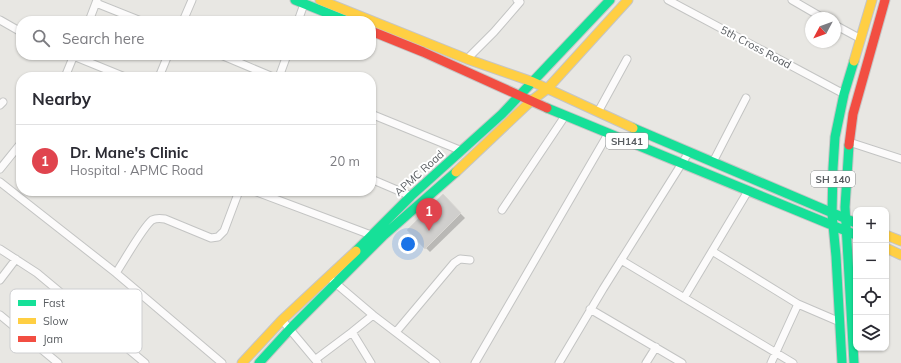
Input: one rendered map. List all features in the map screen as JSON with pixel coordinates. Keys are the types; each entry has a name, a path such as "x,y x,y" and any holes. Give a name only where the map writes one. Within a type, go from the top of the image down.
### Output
{"main road":[{"path":"294,0 334,16"},
{"path":"320,0 360,16"},
{"name":"APMC Road","path":"259,363 371,235 519,96 610,0"},
{"name":"APMC Road","path":"242,363 282,320 332,281 464,165 547,88 628,0"},
{"name":"SH 140","path":"842,363 834,225 832,214 833,168 836,137 844,94 872,0"},
{"name":"SH 140","path":"854,363 845,193 849,142 853,114 885,0"},
{"path":"376,22 467,59 533,82 689,152 853,222"},
{"name":"SH141","path":"376,33 423,52 531,102 853,234"},
{"path":"889,236 901,241"},
{"path":"889,249 901,255"}],"street":[{"path":"185,16 192,0"},
{"name":"5th Cross Road","path":"668,0 844,94"},
{"path":"792,0 813,12"},
{"path":"91,16 97,1 130,16"},
{"path":"467,59 519,1"},
{"path":"300,16 304,4"},
{"path":"0,20 16,29"},
{"path":"841,29 860,40"},
{"path":"598,112 627,59"},
{"path":"67,72 71,60"},
{"path":"85,60 113,72"},
{"path":"161,72 166,60"},
{"path":"233,60 261,72"},
{"path":"281,72 285,60"},
{"path":"713,162 746,98"},
{"path":"376,116 462,151"},
{"path":"502,210 565,116"},
{"path":"475,363 608,134"},
{"path":"849,142 901,159"},
{"path":"0,169 3,159 16,147"},
{"path":"558,363 590,309 689,152"},
{"path":"376,181 411,196"},
{"path":"0,182 16,195"},
{"path":"684,298 748,191"},
{"path":"18,196 135,289"},
{"path":"116,273 153,219 165,219 211,238 218,237 224,231 237,196"},
{"path":"267,196 371,235"},
{"path":"0,249 37,273 55,289"},
{"path":"712,251 798,304 840,322"},
{"path":"0,280 16,259"},
{"path":"396,332 454,263 460,259 470,260"},
{"path":"621,260 793,363"},
{"path":"332,281 373,315 436,363"},
{"path":"142,295 222,363"},
{"path":"770,363 798,304"},
{"path":"590,309 682,363"},
{"path":"0,315 10,323"},
{"path":"282,320 317,361 373,315"},
{"path":"352,332 371,363"},
{"path":"646,363 656,347"},
{"path":"47,353 58,363"},
{"path":"132,353 144,363"}],"building":[{"path":"443,194 461,213 425,249 407,230"}],"traffic: fast":[{"path":"295,0 335,16"},
{"path":"356,251 411,196 502,114 610,0"},
{"path":"842,363 832,214 833,168 835,137 844,94 854,61"},
{"path":"547,108 853,234"},
{"path":"633,128 853,222"},
{"path":"849,145 845,207 854,363"},
{"path":"259,363 290,329 384,235 456,172"}],"traffic: slow":[{"path":"320,0 360,16"},
{"path":"456,172 531,101 547,89 628,0"},
{"path":"854,61 872,0"},
{"path":"376,22 467,59 533,82 633,128"},
{"path":"889,236 901,241"},
{"path":"889,249 901,255"},
{"path":"242,363 282,320 356,251"}],"traffic: jam":[{"path":"849,145 853,114 885,0"},
{"path":"376,33 423,52 547,108"}],"place":[{"name":"Dr. Mane's Clinic","path":"429,231"}]}
